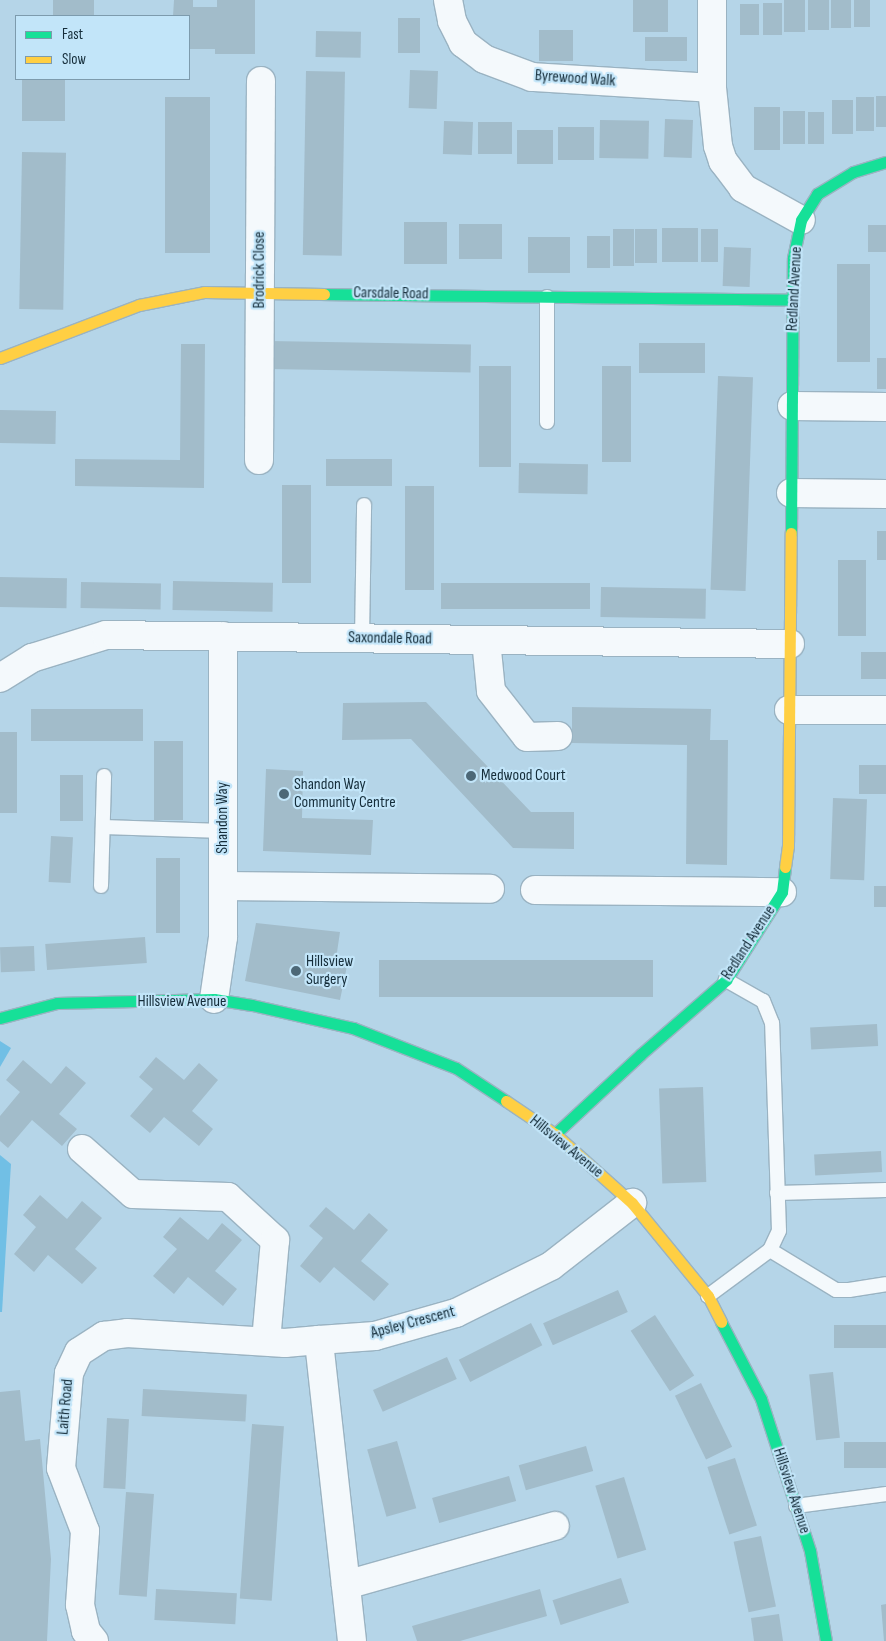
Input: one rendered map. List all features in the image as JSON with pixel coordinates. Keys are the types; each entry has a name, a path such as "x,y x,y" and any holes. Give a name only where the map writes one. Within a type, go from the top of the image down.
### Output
{"street":[{"name":"Byrewood Walk","path":"448,0 452,21 463,43 484,59 532,78 712,88"},
{"path":"712,0 712,88 718,146 723,161 730,173 743,188 801,220"},
{"name":"Brodrick Close","path":"259,460 260,81"},
{"name":"Redland Avenue","path":"555,1134 641,1054 726,980 782,892 788,846 794,258 801,220 817,194 853,172 886,162"},
{"name":"Carsdale Road","path":"0,358 138,305 204,292 793,300"},
{"path":"792,406 886,407"},
{"path":"791,493 886,494"},
{"name":"Saxondale Road","path":"0,678 32,658 106,635 790,644"},
{"name":"Shandon Way","path":"214,999 223,937 224,636"},
{"path":"486,640 490,691 527,737 558,736"},
{"path":"789,710 886,710"},
{"path":"223,886 490,889"},
{"path":"535,890 782,892"},
{"name":"Hillsview Avenue","path":"0,1018 56,1003 214,999 252,1004 353,1028 456,1068 555,1134 632,1203 708,1296 761,1399 810,1551 826,1641"},
{"path":"82,1149 133,1194 228,1197 275,1240 266,1341"},
{"name":"Apsley Crescent","path":"319,1340 375,1336 456,1313 551,1266 632,1203"},
{"name":"Laith Road","path":"94,1641 86,1631 80,1605 84,1531 61,1468 69,1373 79,1352 104,1336 127,1333 266,1341 319,1340"},
{"path":"319,1340 352,1641"},
{"path":"346,1585 555,1526"}],"lane":[{"path":"547,297 547,422"},
{"path":"362,639 364,505"},
{"path":"101,886 104,776"},
{"path":"103,827 223,831"},
{"path":"708,1296 770,1250 779,1230 772,1023 763,1002 726,980"},
{"path":"778,1194 886,1190"},
{"path":"770,1250 836,1290 886,1284"},
{"path":"796,1506 886,1494"}],"shaded area":[{"path":"0,1041 11,1048 0,1067"},
{"path":"0,1155 11,1164 2,1312 0,1312"}],"building":[{"path":"53,0 94,0 94,15 53,15"},
{"path":"174,0 193,0 193,7 217,7 217,0 255,0 255,54 215,54 215,49 190,49 190,15 173,15"},
{"path":"633,0 668,0 668,32 633,32"},
{"path":"784,0 805,0 805,32 784,32"},
{"path":"808,0 829,0 829,30 808,30"},
{"path":"831,0 851,0 851,28 831,28"},
{"path":"854,0 870,0 870,27 854,27"},
{"path":"763,3 782,3 782,35 763,35"},
{"path":"740,4 759,4 759,35 740,35"},
{"path":"398,18 420,18 420,53 398,53"},
{"path":"539,30 573,30 573,61 539,61"},
{"path":"316,31 361,32 361,58 316,57"},
{"path":"645,37 687,37 687,61 645,61"},
{"path":"410,70 438,71 437,109 409,108"},
{"path":"306,71 345,72 342,256 303,255"},
{"path":"22,80 65,80 65,121 22,121"},
{"path":"876,96 886,96 886,127 876,127"},
{"path":"165,97 210,97 210,253 165,253"},
{"path":"856,97 874,97 874,131 856,131"},
{"path":"832,100 853,100 853,134 832,134"},
{"path":"754,107 780,107 780,150 754,150"},
{"path":"783,111 805,111 805,144 783,144"},
{"path":"808,112 824,112 824,144 808,144"},
{"path":"665,119 693,120 692,158 664,157"},
{"path":"600,120 649,121 648,159 599,158"},
{"path":"444,121 473,122 472,155 443,154"},
{"path":"478,122 512,122 512,154 478,154"},
{"path":"558,127 594,127 594,160 558,160"},
{"path":"517,130 553,130 553,164 517,164"},
{"path":"22,152 66,153 63,310 19,309"},
{"path":"404,222 447,222 447,264 404,264"},
{"path":"459,224 502,224 502,259 459,259"},
{"path":"868,225 886,225 886,252 868,252"},
{"path":"662,228 698,228 698,262 662,262"},
{"path":"613,229 634,229 634,266 613,266"},
{"path":"635,229 657,229 657,263 635,263"},
{"path":"701,229 718,229 718,262 701,262"},
{"path":"587,236 610,236 610,268 587,268"},
{"path":"528,237 570,237 570,273 528,273"},
{"path":"724,247 751,248 750,287 723,286"},
{"path":"837,264 870,264 870,362 837,362"},
{"path":"269,341 471,345 470,373 269,369"},
{"path":"639,343 705,343 705,373 639,373"},
{"path":"181,344 205,344 204,488 75,486 75,459 180,460"},
{"path":"877,358 886,358 886,389 877,389"},
{"path":"479,366 511,366 511,467 479,467"},
{"path":"602,366 631,366 631,462 602,462"},
{"path":"718,376 753,377 746,591 711,590"},
{"path":"0,410 56,411 55,444 0,443"},
{"path":"326,459 392,459 392,486 326,486"},
{"path":"519,463 588,464 587,494 518,493"},
{"path":"282,485 311,485 311,583 282,583"},
{"path":"405,486 434,486 434,590 405,590"},
{"path":"877,531 886,531 886,560 877,560"},
{"path":"838,560 866,560 866,636 838,636"},
{"path":"0,577 67,578 66,608 0,607"},
{"path":"173,581 273,583 272,612 172,610"},
{"path":"81,582 161,583 161,609 81,608"},
{"path":"441,583 590,583 590,609 441,609"},
{"path":"601,587 706,589 705,619 600,617"},
{"path":"861,652 886,652 886,679 861,679"},
{"name":"Medwood Court","path":"426,702 531,812 574,812 574,849 513,848 411,739 342,740 343,703"},
{"name":"Medwood Court","path":"572,707 711,709 710,740 728,740 727,865 686,864 687,745 572,743"},
{"path":"31,709 143,709 143,741 31,741"},
{"path":"0,732 17,732 17,813 0,813"},
{"path":"154,741 183,741 183,820 154,820"},
{"path":"859,765 886,765 886,794 859,794"},
{"name":"Shandon Way Community Centre","path":"266,769 303,771 302,818 373,820 371,855 263,851"},
{"path":"60,775 83,775 83,821 60,821"},
{"path":"833,798 867,799 864,880 830,879"},
{"path":"51,836 73,837 71,883 49,882"},
{"path":"156,858 180,858 180,933 156,933"},
{"path":"874,886 886,886 886,907 874,907"},
{"name":"Hillsview Surgery","path":"256,923 340,932 336,959 348,961 340,1000 245,981"},
{"path":"145,937 147,963 47,970 45,944"},
{"path":"34,946 35,971 1,972 0,947"},
{"path":"379,960 653,960 653,997 379,997"},
{"path":"877,1024 878,1046 811,1049 810,1028"},
{"path":"156,1057 184,1080 199,1063 218,1080 192,1111 213,1129 199,1146 164,1117 150,1133 130,1116 153,1089 139,1077"},
{"path":"23,1060 51,1084 66,1066 86,1083 59,1114 77,1129 62,1146 32,1120 8,1148 0,1141 0,1116 20,1092 6,1080"},
{"path":"703,1087 706,1182 662,1183 659,1089"},
{"path":"881,1151 882,1172 815,1175 814,1155"},
{"path":"40,1195 67,1219 82,1201 102,1218 75,1249 97,1268 82,1284 48,1255 34,1272 14,1254 36,1227 23,1215"},
{"path":"326,1207 354,1230 369,1213 388,1230 361,1261 389,1284 374,1301 334,1267 320,1283 300,1266 323,1238 309,1226"},
{"path":"180,1217 208,1240 222,1223 242,1240 215,1271 237,1289 223,1306 188,1277 174,1294 153,1276 177,1249 163,1237"},
{"path":"618,1290 628,1312 553,1345 543,1323"},
{"path":"655,1315 694,1375 670,1391 631,1331"},
{"path":"531,1323 542,1345 470,1382 459,1360"},
{"path":"834,1325 886,1325 886,1348 834,1348"},
{"path":"447,1357 457,1379 383,1412 373,1390"},
{"path":"833,1372 840,1438 816,1440 809,1375"},
{"path":"701,1383 732,1447 706,1460 675,1396"},
{"path":"143,1389 247,1394 245,1421 142,1416"},
{"path":"20,1390 25,1441 40,1439 51,1559 47,1641 0,1641 0,1392"},
{"path":"107,1418 129,1419 125,1489 103,1488"},
{"path":"252,1424 284,1426 272,1601 240,1599"},
{"path":"397,1441 416,1508 386,1517 367,1450"},
{"path":"844,1442 886,1442 886,1468 844,1468"},
{"path":"586,1446 593,1471 526,1490 519,1465"},
{"path":"735,1458 757,1526 729,1534 707,1467"},
{"path":"509,1476 516,1501 439,1523 432,1498"},
{"path":"624,1477 646,1550 618,1558 595,1486"},
{"path":"126,1492 154,1494 147,1597 119,1595"},
{"path":"761,1536 776,1606 749,1612 734,1542"},
{"path":"621,1578 629,1603 561,1625 553,1600"},
{"path":"156,1589 237,1593 235,1624 154,1620"},
{"path":"540,1589 547,1616 460,1641 417,1641 412,1626"},
{"path":"886,1604 886,1641 884,1641 881,1605"},
{"path":"779,1614 783,1641 754,1641 751,1618"}],"traffic: fast":[{"path":"791,533 793,258 801,220 817,194 853,172 886,162"},
{"path":"324,294 793,300"},
{"path":"555,1134 641,1054 726,980 782,892 785,867"},
{"path":"0,1018 57,1003 214,999 252,1005 353,1028 456,1068 506,1101"},
{"path":"721,1322 761,1399 810,1551 826,1641"}],"traffic: slow":[{"path":"0,358 139,305 204,292 324,294"},
{"path":"785,867 788,846 791,533"},
{"path":"506,1101 555,1134 632,1203 708,1296 721,1322"}],"place":[{"name":"Medwood Court","path":"471,776"},
{"name":"Shandon Way Community Centre","path":"284,794"},
{"name":"Hillsview Surgery","path":"296,971"}]}
